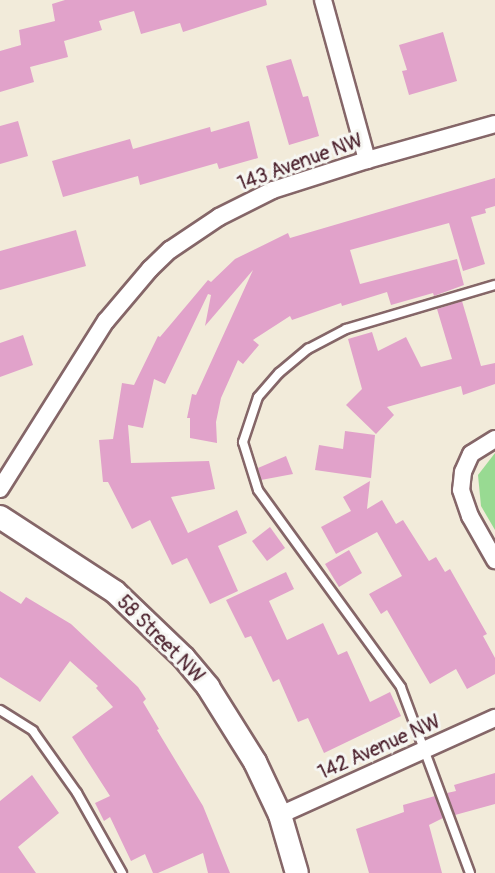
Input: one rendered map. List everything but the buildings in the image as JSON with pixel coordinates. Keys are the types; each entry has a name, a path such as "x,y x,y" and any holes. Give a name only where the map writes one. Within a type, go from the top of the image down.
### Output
{"street":[{"path":"323,0 367,160"},
{"name":"143 Avenue NW","path":"0,489 106,321 150,269 170,250 248,200 294,182 495,124"},
{"path":"495,438 471,454 463,472 463,502 495,560"},
{"name":"58 Street NW","path":"0,517 115,592 184,658 231,721 280,815 297,873"},
{"name":"142 Avenue NW","path":"280,815 495,718"}],"lane":[{"path":"470,873 401,687 258,490 243,442 258,397 279,373 308,349 346,329 495,285"},
{"path":"0,710 33,731 77,793 122,873"}],"green space":[{"path":"495,453 495,530 481,506 478,475"}]}
